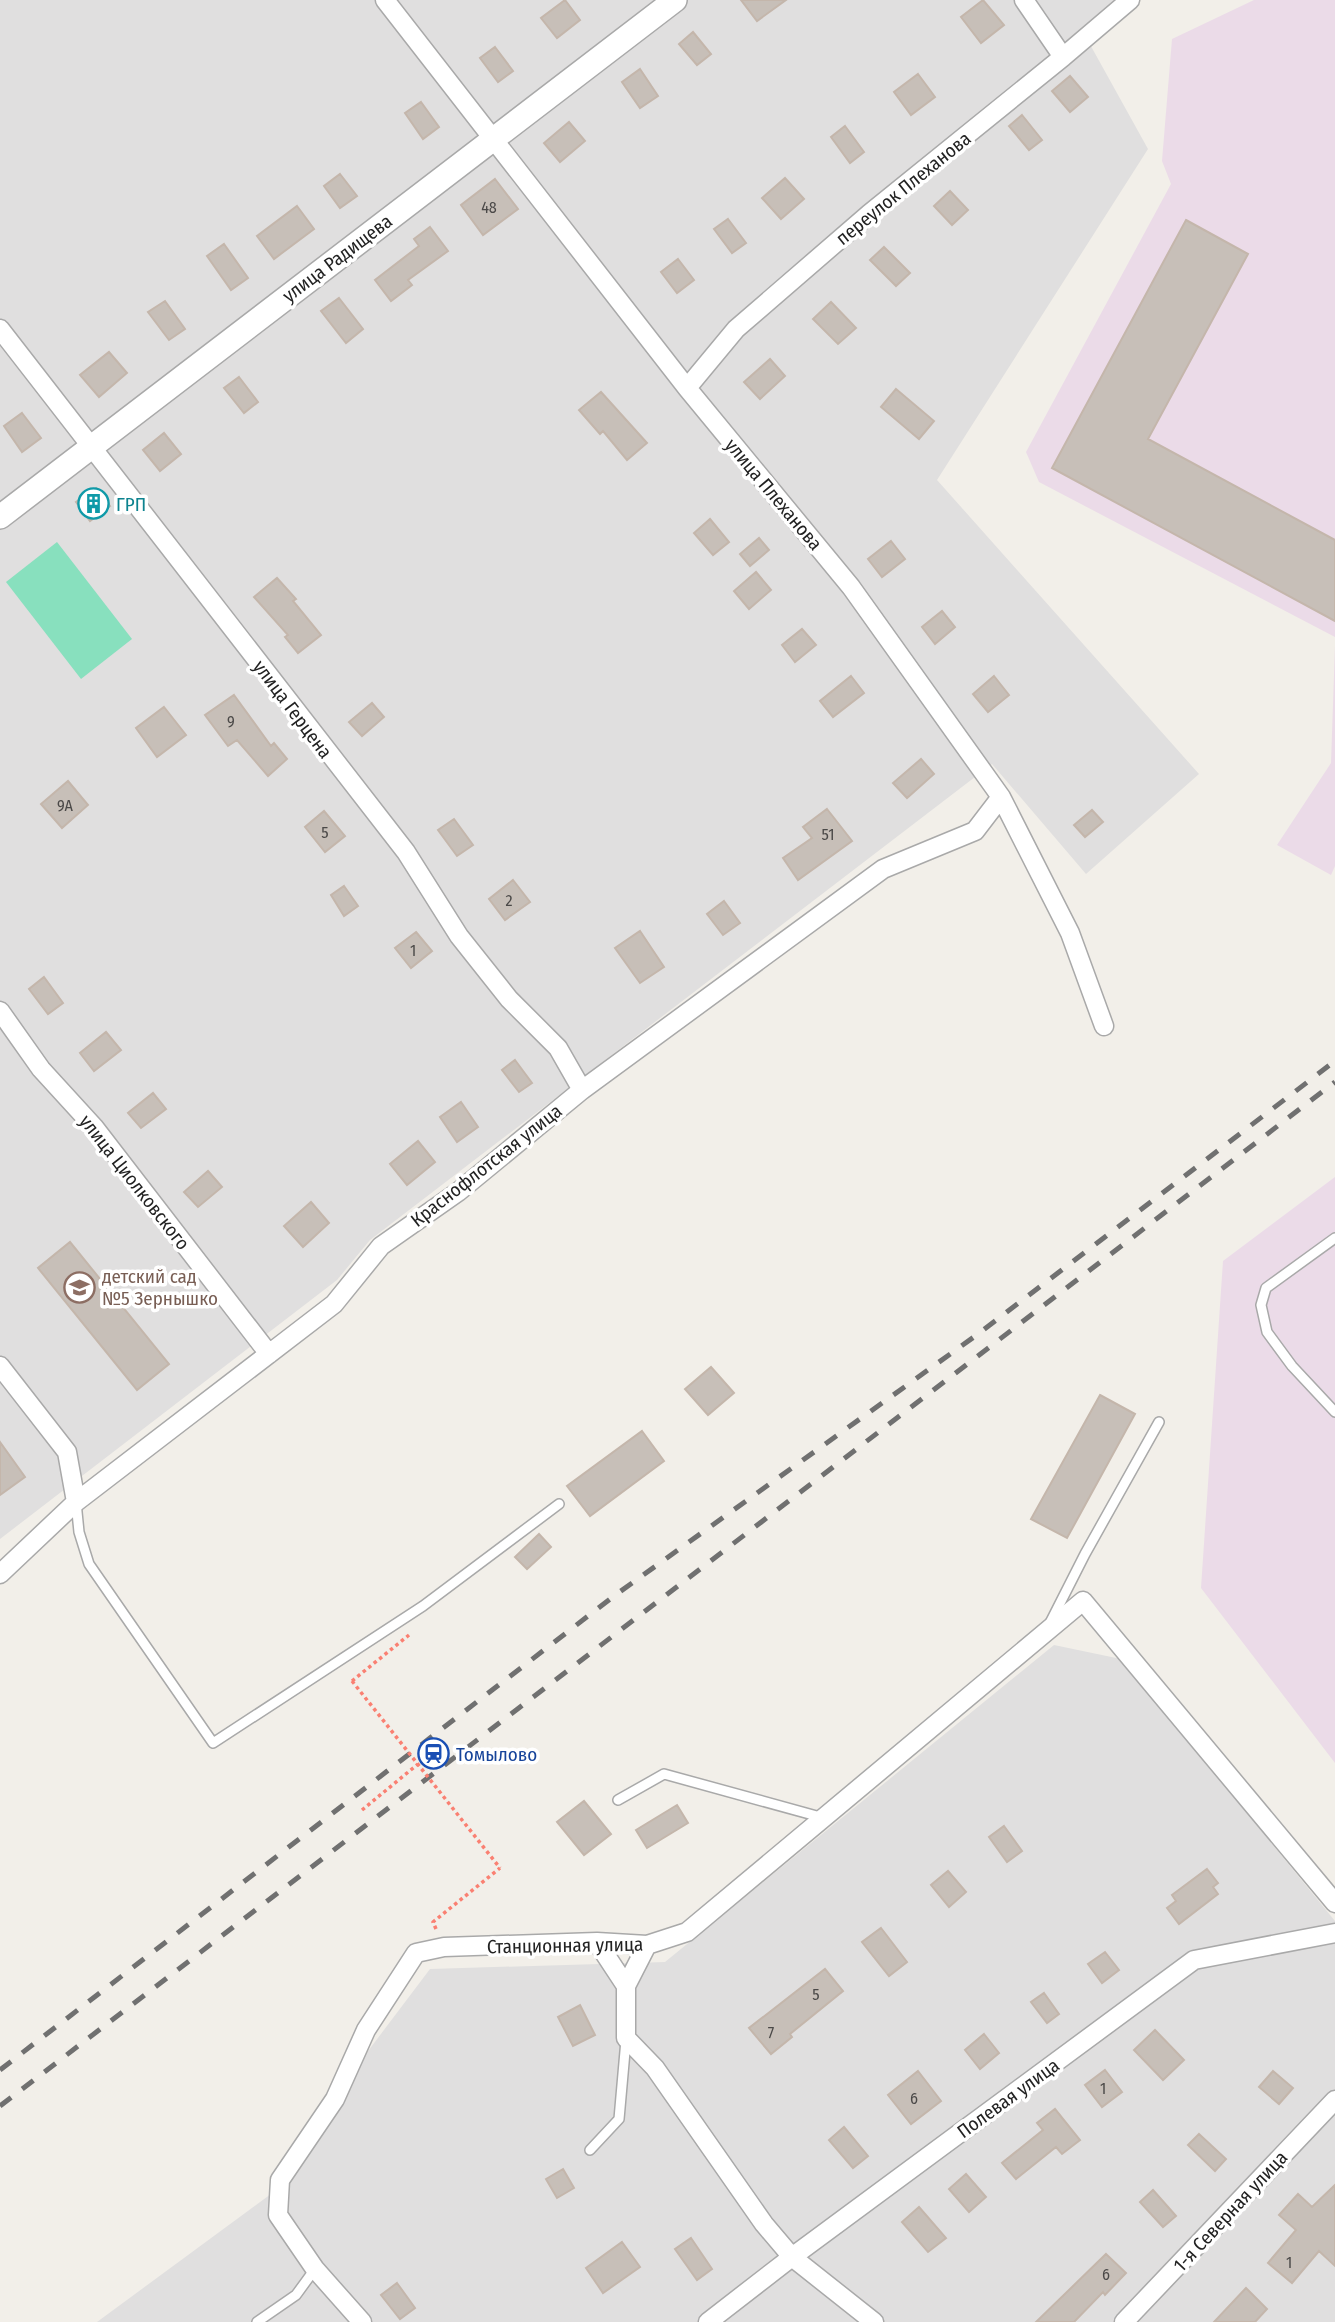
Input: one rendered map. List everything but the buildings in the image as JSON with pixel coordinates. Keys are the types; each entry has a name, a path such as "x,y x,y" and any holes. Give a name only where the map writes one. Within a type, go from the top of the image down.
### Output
{"street":[{"name":"улица Плеханова","path":"385,0 687,388 851,587 1001,797 1070,933 1104,1026"},
{"name":"улица Радищева","path":"0,517 675,0"},
{"path":"1024,0 1063,57"},
{"name":"переулок Плеханова","path":"687,388 736,329 869,214 1130,0"},
{"name":"улица Герцена","path":"0,329 406,852 459,936 509,999 558,1048 582,1090"},
{"name":"Краснофлотская улица","path":"0,1574 76,1502 334,1304 381,1246 458,1192 582,1090 883,869 975,831 1001,797"},
{"name":"улица Циолковского","path":"0,1011 41,1069 94,1127 269,1354"},
{"path":"0,1366 67,1452 76,1502"},
{"name":"Станционная улица","path":"315,2269 278,2215 280,2180 335,2099 366,2030 416,1953 444,1947 597,1942 647,1945 687,1932 1083,1601 1335,1903"},
{"name":"Полевая улица","path":"708,2322 1195,1960 1335,1933"},
{"path":"597,1942 626,1986"},
{"path":"647,1945 626,1986 626,2038 655,2067 764,2224 792,2257 874,2322"},
{"name":"1-я Северная улица","path":"1124,2322 1335,2099"},
{"path":"315,2269 362,2322"}],"lane":[{"path":"1335,1238 1266,1288 1261,1305 1267,1332 1292,1366 1335,1412"},
{"path":"1045,1633 1085,1554 1159,1422"},
{"path":"76,1502 79,1532 89,1564 213,1743 423,1606 559,1504"},
{"path":"618,1800 664,1774 824,1818"},
{"path":"590,2150 619,2119 626,2038"},
{"path":"257,2322 296,2295 315,2269"}],"path":[{"path":"417,1628 352,1681 500,1868 433,1922"},
{"path":"362,1810 418,1764"}],"shaded area":[{"path":"0,0 1116,0 1082,30 1148,149 937,480 1199,774 1086,874 992,764 370,1240 337,1280 0,1539"},
{"path":"1254,0 1335,0 1335,637 1039,482 1026,452 1171,184 1162,161 1172,39"},
{"path":"1335,646 1335,866 1331,875 1277,845 1331,763"},
{"path":"1335,1177 1335,1763 1201,1588 1223,1261"},
{"path":"1054,1645 1121,1659 1335,1921 1335,2322 97,2322 290,2180 359,2063 430,1969 665,1962"}],"green space":[{"path":"57,542 132,639 81,679 6,582"}],"railway":[{"path":"0,2070 614,1596 978,1334 1335,1061"},
{"path":"0,2106 1335,1082"}],"place":[{"name":"ГРП","path":"93,504"},
{"name":"детский сад №5 Зернышко","path":"79,1287"},
{"name":"Томылово","path":"433,1754"}]}
